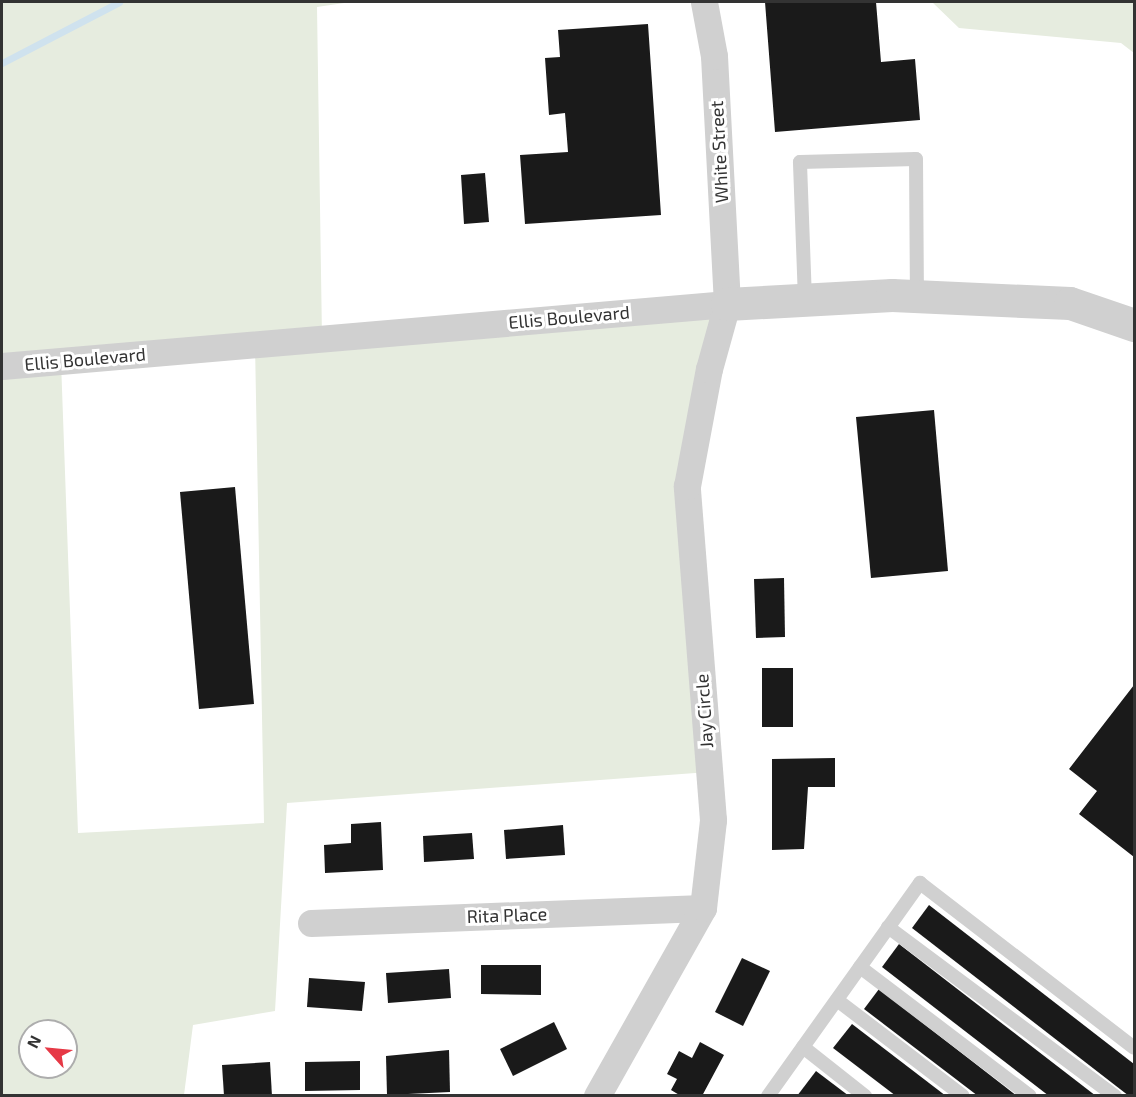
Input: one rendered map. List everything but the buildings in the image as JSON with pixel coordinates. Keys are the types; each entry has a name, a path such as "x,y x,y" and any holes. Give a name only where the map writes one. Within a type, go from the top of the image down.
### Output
{"street":[{"name":"White Street","path":"704,2 714,56 727,303"},
{"name":"Ellis Boulevard","path":"2,366 727,303 805,300 917,297 1070,303 1134,325"},
{"name":"Jay Circle","path":"597,1095 703,908 713,820 687,486 709,369 727,303"},
{"name":"Rita Place","path":"312,923 703,908"}],"lane":[{"path":"805,300 800,162 916,159 917,297"},
{"path":"768,1095 920,883 1134,1048"},
{"path":"888,927 1115,1095"},
{"path":"860,966 1030,1095"},
{"path":"837,1000 963,1095"},
{"path":"803,1047 865,1095"}],"shaded area":[{"path":"2,2 351,2 317,7 322,338 727,304 687,486 709,772 287,803 275,1011 193,1025 184,1095 2,1096","holes":["255,345 264,823 78,833 61,361"]},
{"path":"932,2 1134,2 1134,53 1121,43 959,28"}],"waterway":[{"path":"2,63 119,2"}]}
